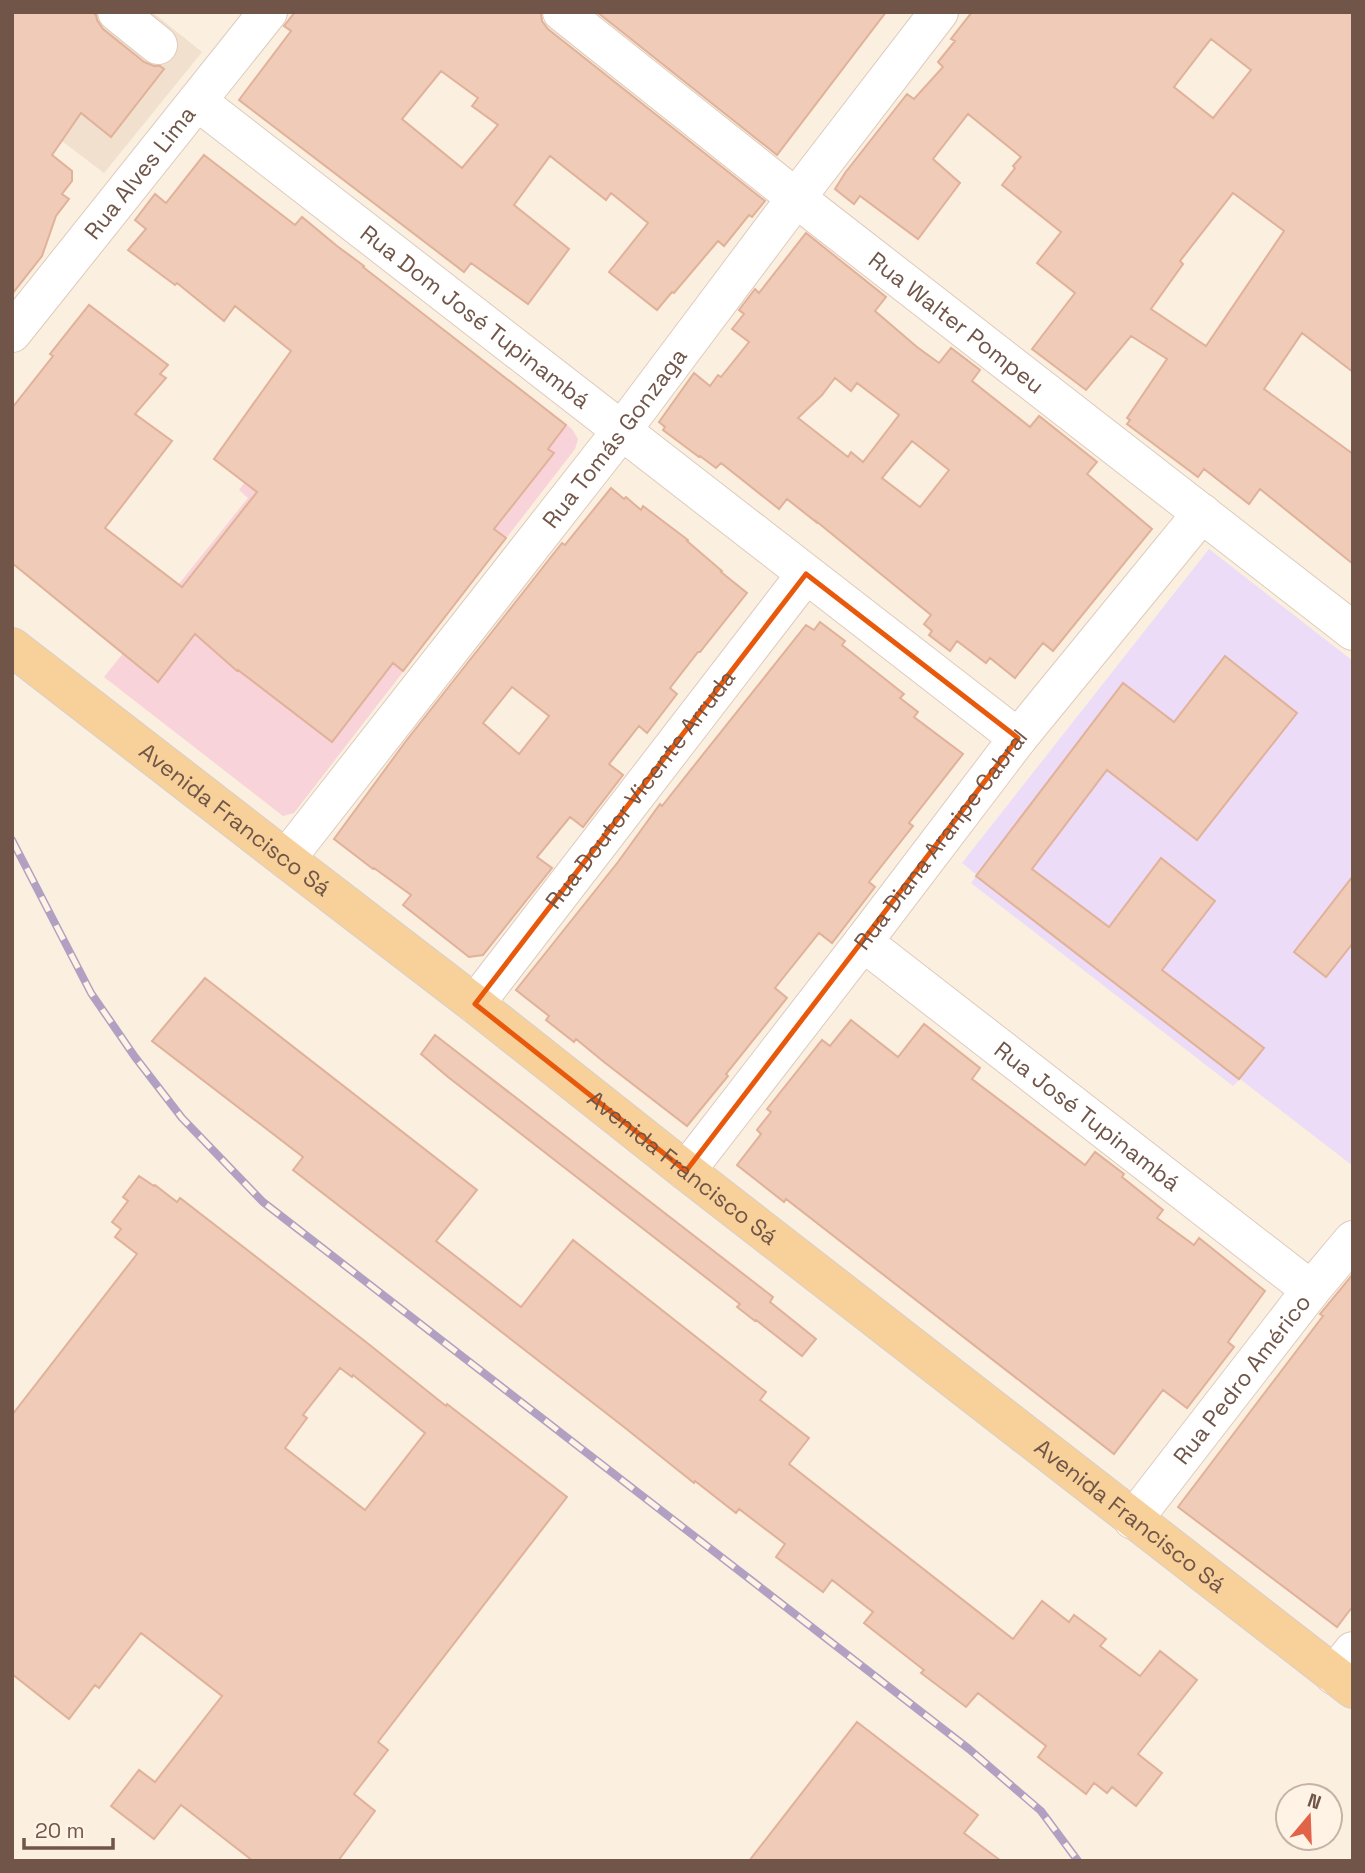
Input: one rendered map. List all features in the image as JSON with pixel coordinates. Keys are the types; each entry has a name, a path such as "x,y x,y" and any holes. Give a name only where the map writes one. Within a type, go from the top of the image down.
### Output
{"main road":[{"name":"Avenida Francisco Sá","path":"12,647 475,1004 1133,1520 1347,1672"}],"street":[{"path":"117,12 158,45"},
{"name":"Rua Alves Lima","path":"12,333 268,12"},
{"name":"Rua Walter Pompeu","path":"562,12 796,198 1353,631"},
{"name":"Rua Tomás Gonzaga","path":"286,859 622,429 939,12"},
{"name":"Rua Dom José Tupinambá","path":"197,101 1018,738"},
{"name":"Rua Diana Araripe Cabral","path":"686,1171 1018,738 1202,513"},
{"name":"Rua Doutor Vicente Arruda","path":"475,1004 806,574"},
{"name":"Rua José Tupinambá","path":"863,943 1311,1290"},
{"name":"Rua Pedro Américo","path":"1133,1520 1311,1290 1353,1240"}],"highlighted area":[{"path":"806,574 1018,738 686,1171 475,1004"}],"shaded area":[{"path":"12,12 152,12 202,52 104,173 12,103"},
{"path":"395,292 572,429 578,439 575,449 294,813 283,816 104,677 248,498 239,490 377,306"},
{"path":"1209,549 1353,661 1353,1166 1240,1079 1233,1086 971,883 977,875 962,863"}],"building":[{"path":"12,12 92,12 103,29 144,62 164,69 111,137 81,113 52,155 72,171 72,181 62,194 69,199 56,216 42,256 12,294"},
{"path":"295,12 541,12 542,21 548,29 765,201 752,217 749,215 724,246 718,241 657,310 609,272 648,223 611,193 606,200 550,156 514,205 569,249 528,304 471,263 464,272 239,100 291,31 284,26","holes":["441,71 478,98 472,106 498,125 462,168 402,119"]},
{"path":"597,12 886,12 777,155"},
{"path":"972,12 1353,12 1353,372 1302,333 1264,389 1353,454 1353,564 1260,489 1249,504 1204,469 1198,477 1127,424 1130,420 1127,418 1167,359 1131,336 1086,390 1032,349 1075,293 1037,263 1061,232 1002,185 1021,157 968,114 933,159 960,183 918,239 860,196 854,204 835,189 907,94 914,99 943,67 938,62 955,41 951,39","holes":["1211,39 1251,70 1213,118 1174,87","1233,193 1284,231 1206,346 1151,309 1183,264 1180,261"]},
{"path":"204,155 295,225 302,217 566,425 548,449 554,453 494,529 506,538 403,671 393,663 332,742 237,671 195,634 158,682 12,563 12,408 89,305 168,365 160,374 166,378 135,414 172,441 105,528 182,587 257,492 214,459 291,351 235,306 224,321 177,283 175,285 128,250 146,229 135,220 155,194 166,203"},
{"path":"806,233 886,297 875,311 917,347 939,363 951,348 980,370 972,381 1030,427 1039,416 1097,462 1087,474 1152,529 1053,651 1043,643 1015,678 990,658 986,663 957,641 950,651 929,635 932,631 924,624 931,615 816,521 787,499 779,509 721,463 716,468 663,430 665,427 659,422 694,373 710,386 718,375 721,377 749,342 732,329 744,314 739,310 755,289 759,293","holes":["835,378 851,391 857,383 899,415 863,462 851,452 848,457 798,418","912,441 949,470 920,507 882,478"]},
{"path":"611,488 641,510 643,506 688,540 747,593 670,688 677,694 647,733 639,726 609,764 623,775 583,827 570,817 537,857 552,868 483,955 469,957 403,905 411,895 334,839 406,741 562,543 565,545","holes":["512,687 549,716 519,754 483,723"]},
{"path":"820,622 845,641 842,645 904,694 900,698 918,712 914,717 963,754 909,823 913,826 869,882 875,887 832,943 819,933 775,988 787,998 687,1126 576,1039 574,1042 546,1020 549,1016 516,990 618,862 660,804 662,806 806,625 814,630"},
{"path":"1225,656 1297,713 1197,840 1107,770 1032,869 1109,927 1161,858 1215,901 1162,970 1264,1048 1239,1079 976,876 1123,683 1174,722"},
{"path":"1353,876 1353,943 1326,977 1294,952"},
{"path":"205,978 477,1190 436,1241 521,1307 573,1240 766,1392 760,1400 809,1438 789,1464 1013,1639 1042,1601 1069,1622 1074,1615 1106,1639 1100,1646 1140,1676 1160,1651 1197,1680 1138,1754 1162,1773 1136,1806 1112,1787 1107,1793 1094,1783 1086,1794 1038,1757 1046,1746 978,1693 966,1707 921,1673 924,1670 864,1623 873,1612 832,1580 823,1592 776,1557 785,1544 739,1509 736,1513 695,1481 694,1483 293,1170 303,1157 152,1041"},
{"path":"851,1020 898,1057 924,1024 980,1068 972,1079 1085,1165 1095,1152 1163,1210 1157,1218 1194,1245 1199,1238 1265,1291 1228,1342 1234,1347 1187,1408 1163,1390 1114,1454 786,1199 784,1202 737,1165 761,1134 757,1130 771,1112 767,1109 822,1040 830,1046"},
{"path":"435,1035 773,1297 770,1302 816,1339 802,1356 737,1307 740,1304 421,1054"},
{"path":"139,1176 177,1202 180,1198 567,1497 378,1742 388,1750 354,1794 375,1811 338,1861 253,1861 181,1805 154,1839 111,1806 139,1770 155,1782 222,1696 141,1633 99,1688 95,1685 69,1719 12,1674 12,1415 137,1254 115,1237 121,1229 112,1222 128,1201 123,1197","holes":["340,1368 352,1377 353,1375 425,1433 365,1510 285,1448 307,1418 303,1415"]},
{"path":"1353,1274 1353,1606 1337,1627 1178,1507 1323,1316 1320,1314"},
{"path":"857,1722 978,1815 964,1833 1001,1861 749,1861"}],"railway":[{"path":"12,840 91,993 135,1057 182,1118 263,1202 969,1749 1041,1811 1078,1861"}]}
